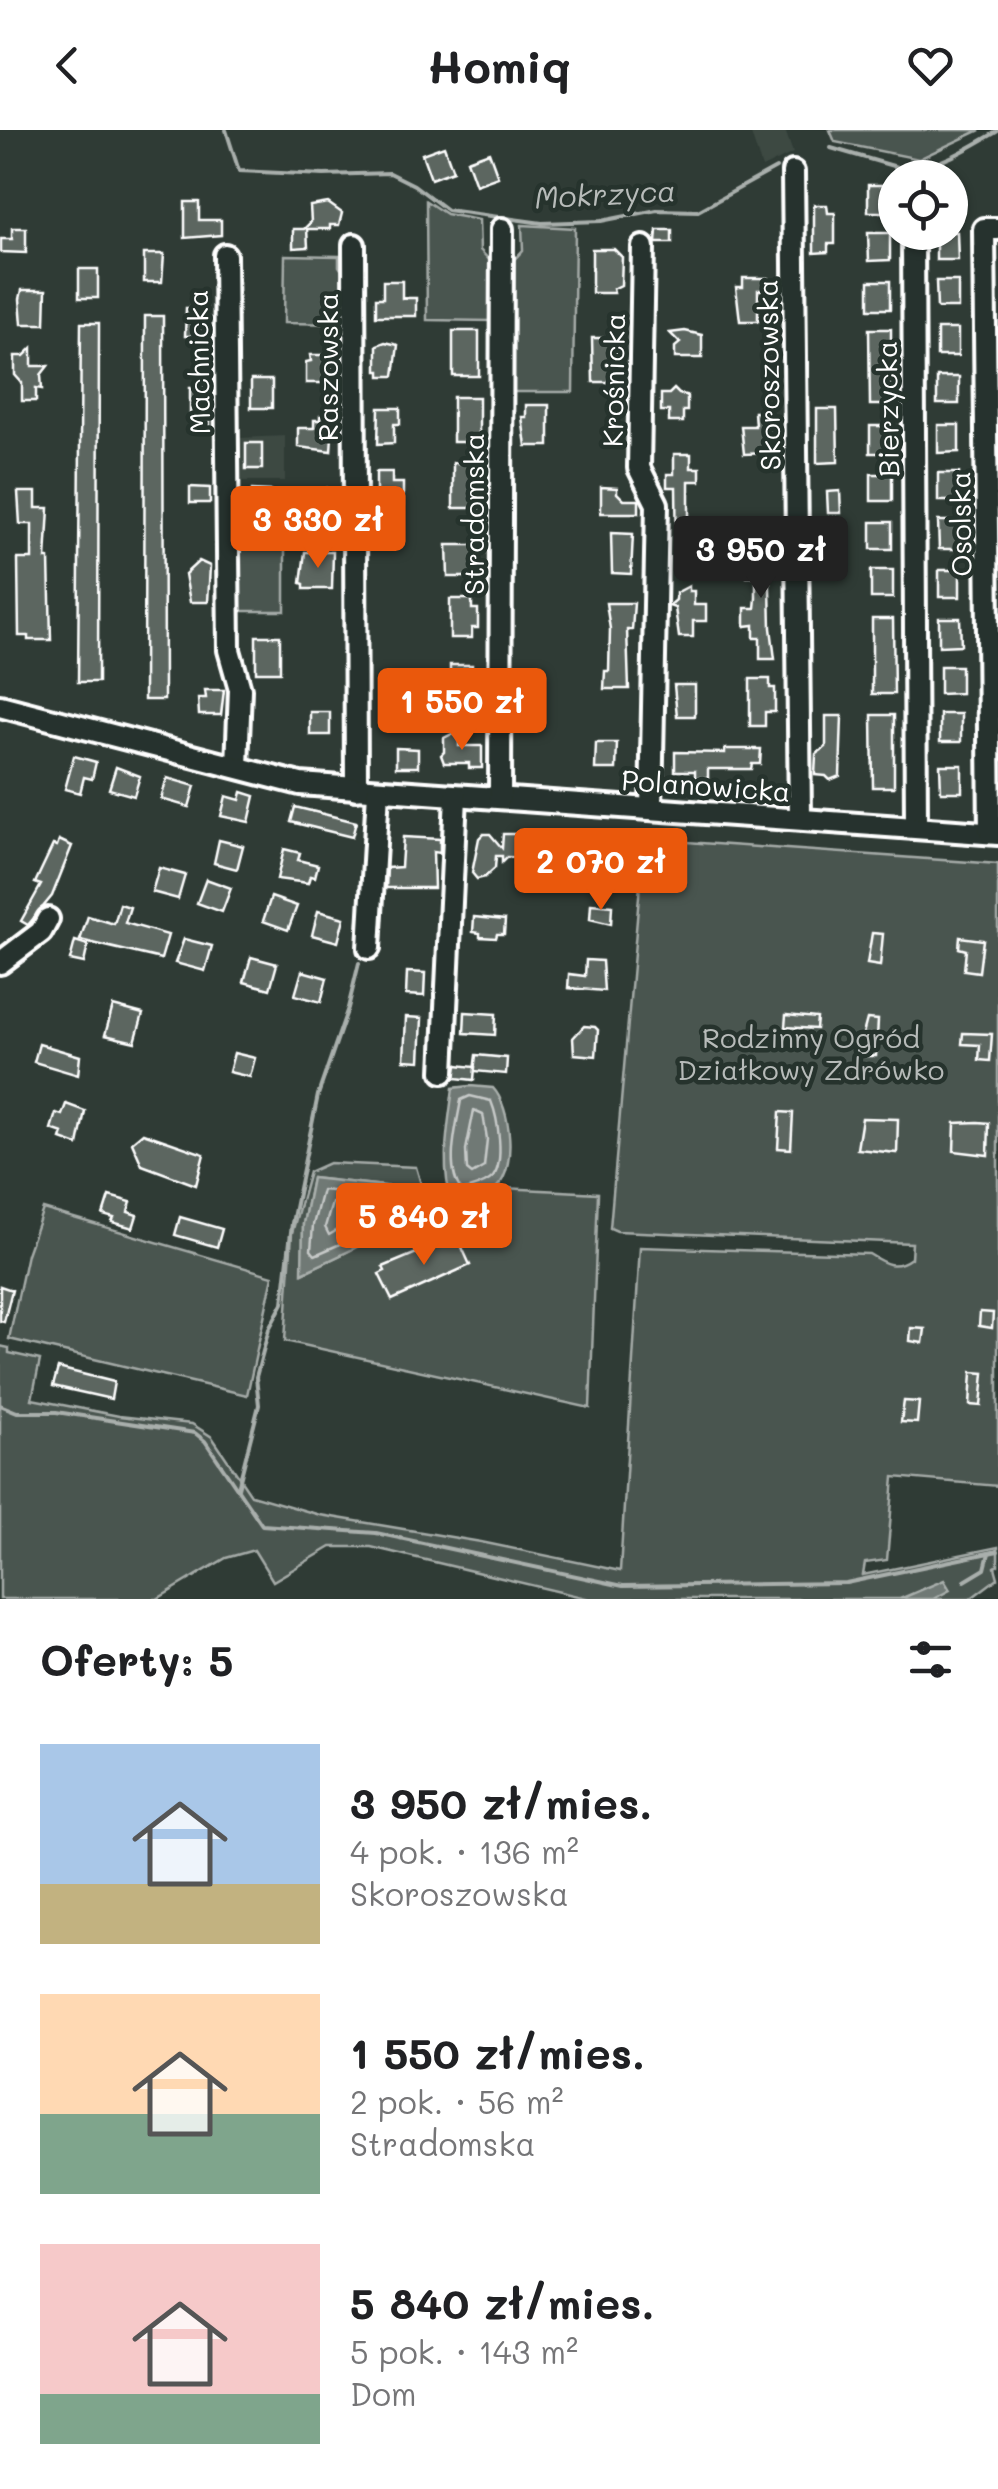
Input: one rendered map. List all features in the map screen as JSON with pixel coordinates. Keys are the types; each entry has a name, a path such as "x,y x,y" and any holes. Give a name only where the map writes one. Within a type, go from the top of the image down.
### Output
{"street":[{"name":"Skoroszowska","path":"793,172 800,818"},
{"name":"Stradomska","path":"500,798 502,229"},
{"name":"Osolska","path":"994,833 984,229 998,229"},
{"name":"Raszowska","path":"354,245 369,948"},
{"name":"Krośnicka","path":"643,246 639,468 657,504 651,810"},
{"name":"Bierzycka","path":"912,250 916,826"},
{"name":"Machnicka","path":"225,254 229,650 240,690 237,766"},
{"name":"Polanowicka","path":"0,706 300,784 994,833"},
{"path":"443,1072 456,796"},
{"path":"0,963 27,944 48,919"}],"shaded area":[{"path":"759,130 785,130 793,153 762,168 751,134"},
{"path":"285,436 285,481 240,481 240,438"}],"green space":[{"path":"830,130 980,130 919,159 835,142"},
{"path":"426,201 446,214 479,220 480,250 492,263 492,321 427,320"},
{"path":"522,225 575,228 573,392 510,392 511,263 523,250"},
{"path":"285,255 339,256 339,266 345,275 345,324 284,323"},
{"path":"239,524 285,525 285,611 239,611"},
{"name":"Rodzinny Ogród Działkowy Zdrówko","path":"644,839 998,864 998,1486 894,1477 887,1560 865,1563 863,1575 998,1547 998,1578 970,1599 590,1599 371,1547 331,1547 273,1581 254,1550 226,1558 157,1599 0,1599 0,1346 9,1348 9,1353 40,1360 32,1399 119,1416 192,1424 212,1437 251,1495 320,1515 481,1542 620,1571 640,1247 869,1254 895,1265 911,1258 912,1243 610,1228"},
{"path":"329,1163 416,1167 425,1198 451,1206 503,1188 598,1193 590,1408 285,1341 292,1233 309,1172","holes":["312,1178 402,1188 418,1195 418,1208 351,1250 303,1273 303,1224"]},
{"path":"43,1209 273,1276 247,1395 9,1339 27,1254"}],"water":[{"path":"453,1088 493,1088 499,1097 509,1138 507,1166 493,1190 452,1204 446,1160"},
{"path":"312,1178 402,1188 418,1195 421,1201 386,1231 302,1273 303,1224"},
{"path":"944,1580 950,1590 933,1599 900,1599"}],"building":[{"path":"444,146 453,171 431,179 422,154"},
{"path":"489,152 498,177 476,185 467,160"},
{"path":"868,185 878,185 878,212 868,212"},
{"path":"185,202 199,202 199,220 221,220 221,235 185,238"},
{"path":"328,203 342,213 339,225 307,229 308,247 293,248 293,229 304,229 311,222 310,206"},
{"path":"814,205 827,205 828,213 835,213 835,244 828,244 828,252 814,253"},
{"path":"12,228 26,228 26,253 1,252 1,239 12,239"},
{"path":"657,230 672,230 672,243 656,243"},
{"path":"868,233 878,233 878,250 890,250 890,260 869,261"},
{"path":"592,249 614,249 622,257 621,285 613,289 614,293 592,293"},
{"path":"936,250 958,250 958,260 936,260"},
{"path":"144,254 164,254 162,282 144,282"},
{"path":"79,269 98,269 98,298 79,298"},
{"path":"743,278 768,278 768,290 758,290 758,321 740,321 736,287 743,287"},
{"path":"383,281 402,281 402,298 416,298 416,316 376,316 376,298 383,298"},
{"path":"869,281 890,281 890,309 869,309"},
{"path":"936,281 958,281 958,308 937,308"},
{"path":"22,290 46,290 45,324 22,324"},
{"path":"186,308 206,308 208,336 185,336"},
{"path":"145,316 163,316 164,700 144,700"},
{"path":"81,323 99,323 98,682 78,682"},
{"path":"869,329 891,329 891,405 870,405"},
{"path":"937,329 958,329 958,356 937,356"},
{"path":"453,331 479,331 479,376 453,376"},
{"path":"670,333 702,335 702,358 675,358 675,347 680,343"},
{"path":"592,338 615,338 617,359 612,382 593,382"},
{"path":"377,345 398,345 394,376 380,376 377,371"},
{"path":"32,348 32,366 48,366 41,375 42,389 36,388 36,401 22,401 15,356 24,356"},
{"path":"310,355 331,355 331,383 306,383"},
{"path":"937,377 959,377 959,404 937,404"},
{"path":"251,380 272,380 272,408 251,408"},
{"path":"190,388 210,388 210,429 190,429"},
{"path":"674,389 687,395 683,422 669,422 669,411 661,411 661,394"},
{"path":"453,397 479,397 479,442 453,442"},
{"path":"526,405 549,405 549,446 526,446 522,417 526,417"},
{"path":"379,408 400,408 400,424 394,424 394,443 378,444"},
{"path":"817,409 837,409 838,462 817,463"},
{"path":"754,412 768,412 766,453 744,454 741,426 755,426"},
{"path":"320,416 331,416 333,421 331,451 298,447 298,428 314,428 314,420 320,420"},
{"path":"938,425 959,425 959,452 938,453"},
{"path":"870,426 891,426 892,453 870,453"},
{"path":"246,443 262,443 262,469 246,469"},
{"path":"674,454 691,454 691,468 700,468 700,481 689,481 689,530 695,530 695,537 701,537 698,557 677,557 676,487 667,487 667,474 674,474"},
{"path":"453,463 479,463 479,508 453,508"},
{"path":"376,472 392,472 392,483 403,483 403,517 387,517 387,498 376,498"},
{"path":"938,473 959,473 960,501 938,501"},
{"path":"871,474 892,474 892,501 871,501"},
{"path":"190,487 210,488 210,503 190,503"},
{"path":"601,487 617,488 624,500 639,500 639,513 601,513"},
{"path":"327,488 338,501 332,501 332,518 311,518 311,491"},
{"path":"252,490 272,491 271,516 251,515"},
{"path":"840,491 841,513 828,513 827,492"},
{"path":"18,492 36,492 36,508 49,508 46,559 51,640 19,636 18,559 32,559 32,524 20,524"},
{"path":"938,521 960,521 960,549 939,549"},
{"path":"871,522 892,522 892,549 871,549"},
{"path":"611,533 633,534 631,574 612,573"},
{"path":"447,545 474,545 479,577 448,577"},
{"path":"747,548 769,548 775,659 760,659 760,638 754,638 754,625 745,626 745,608 755,608 756,598 756,577 747,577"},
{"path":"305,552 333,552 332,589 304,589 301,583"},
{"path":"199,561 210,566 208,602 190,602 185,574"},
{"path":"871,570 893,570 893,598 871,598"},
{"path":"939,570 960,570 960,597 939,597"},
{"path":"689,586 689,591 694,591 694,605 706,605 706,621 693,621 693,637 679,637 675,608 669,606 676,600 676,593"},
{"path":"450,599 472,599 472,609 478,609 478,628 472,628 472,638 450,638"},
{"path":"606,603 634,603 632,630 627,630 629,689 604,689 605,671 609,671 610,629"},
{"path":"939,618 960,618 961,645 939,646"},
{"path":"872,619 893,619 894,694 872,694"},
{"path":"256,636 280,636 280,672 256,672"},
{"path":"450,665 472,665 472,675 478,675 478,694 472,694 472,704 450,704"},
{"path":"940,666 961,666 961,693 940,694"},
{"path":"750,679 770,679 770,688 775,688 775,712 765,712 765,726 750,726"},
{"path":"674,685 695,685 695,716 677,716"},
{"path":"205,690 224,690 221,715 199,715 198,698 206,698"},
{"path":"310,712 330,712 330,735 310,735"},
{"path":"940,714 961,714 961,742 940,742"},
{"path":"872,715 894,715 894,787 873,787"},
{"path":"826,716 842,716 840,776 830,780 815,775 816,754 826,747"},
{"path":"399,717 418,717 418,728 400,729"},
{"path":"452,734 459,738 459,746 482,746 482,768 469,768 469,763 444,763 444,738"},
{"path":"596,743 617,743 616,769 595,769"},
{"path":"396,748 418,749 418,767 396,767"},
{"path":"725,749 761,749 760,764 752,764 751,769 708,769 708,778 695,778 695,771 675,771 675,752 725,753"},
{"path":"74,756 96,762 92,779 84,777 80,793 65,789"},
{"path":"940,765 962,765 962,792 941,792"},
{"path":"116,767 140,776 134,796 109,789"},
{"path":"167,778 195,786 189,807 161,799"},
{"path":"242,792 255,796 249,822 221,816 226,796 240,800"},
{"path":"295,807 356,822 352,837 291,822"},
{"path":"483,834 490,834 502,848 503,834 517,834 516,840 543,842 543,847 554,848 552,873 532,872 533,858 507,857 502,862 502,856 496,856 495,868 477,879 472,873"},
{"path":"403,837 440,839 440,853 433,852 434,888 386,888 387,868 401,867"},
{"path":"59,840 72,846 52,896 28,925 21,921 41,885 35,883"},
{"path":"219,840 243,846 237,869 214,863"},
{"path":"284,849 300,853 298,860 318,865 315,877 310,876 308,883 277,879"},
{"path":"574,849 595,851 593,876 573,873"},
{"path":"159,868 185,875 178,899 152,892"},
{"path":"206,879 231,888 222,912 197,903"},
{"path":"271,897 297,906 288,930 263,921"},
{"path":"120,904 130,907 125,923 168,935 161,959 80,940 88,916 114,924"},
{"path":"591,904 612,906 611,924 590,919"},
{"path":"318,911 344,918 338,942 312,935"},
{"path":"474,917 505,920 504,934 480,937 480,933 473,932"},
{"path":"872,933 883,934 880,966 867,964"},
{"path":"960,937 983,940 979,972 964,970 966,950 959,948"},
{"path":"184,939 212,946 205,971 175,963"},
{"path":"75,941 88,945 84,963 70,960"},
{"path":"251,957 277,964 270,989 244,982"},
{"path":"586,960 602,961 604,991 568,988 569,974 585,976"},
{"path":"302,971 327,978 321,1002 295,995"},
{"path":"407,972 425,973 424,996 406,995"},
{"path":"113,1006 143,1014 135,1042 105,1035"},
{"path":"465,1012 496,1014 495,1035 464,1033"},
{"path":"786,1015 817,1018 816,1029 785,1027"},
{"path":"406,1017 422,1018 420,1061 404,1060"},
{"path":"867,1019 878,1020 876,1056 865,1056 863,1034"},
{"path":"584,1026 598,1030 596,1056 574,1054 573,1038"},
{"path":"963,1033 992,1034 990,1061 979,1060 980,1045 962,1044"},
{"path":"39,1044 80,1056 78,1075 34,1062"},
{"path":"234,1053 255,1058 250,1077 229,1072"},
{"path":"476,1055 507,1058 506,1074 474,1071"},
{"path":"457,1065 475,1067 474,1080 455,1078"},
{"path":"66,1104 85,1111 78,1145 61,1139 63,1133 51,1129 56,1113 62,1115"},
{"path":"780,1112 793,1113 791,1149 778,1148"},
{"path":"862,1118 898,1119 897,1153 857,1149"},
{"path":"955,1123 989,1123 988,1155 954,1151"},
{"path":"143,1133 204,1154 196,1185 142,1165 132,1142"},
{"path":"109,1196 131,1202 128,1212 137,1215 133,1228 103,1215"},
{"path":"180,1217 222,1229 217,1247 175,1235"},
{"path":"457,1236 470,1265 392,1300 379,1274 385,1271 383,1267"},
{"path":"0,1286 12,1290 4,1322 0,1321"},
{"path":"980,1312 993,1313 992,1328 979,1326"},
{"path":"911,1328 925,1329 923,1343 910,1341"},
{"path":"58,1368 114,1382 111,1399 53,1386"},
{"path":"972,1372 984,1373 981,1406 970,1405"},
{"path":"904,1401 919,1402 917,1423 901,1422"}],"waterway":[{"name":"Mokrzyca","path":"226,130 239,171 390,173 414,185 447,210 542,223 601,221 657,210 698,211 776,168"},
{"name":"Mokrzyca","path":"831,148 907,170 943,161 998,131"},
{"path":"238,1488 259,1405 256,1377 269,1329 283,1303 292,1223 318,1095 359,963"},
{"path":"0,1405 17,1412 56,1412 195,1433 205,1441 262,1525 376,1533 623,1586 846,1583 998,1551"},
{"path":"965,1581 985,1569 989,1553"}]}
